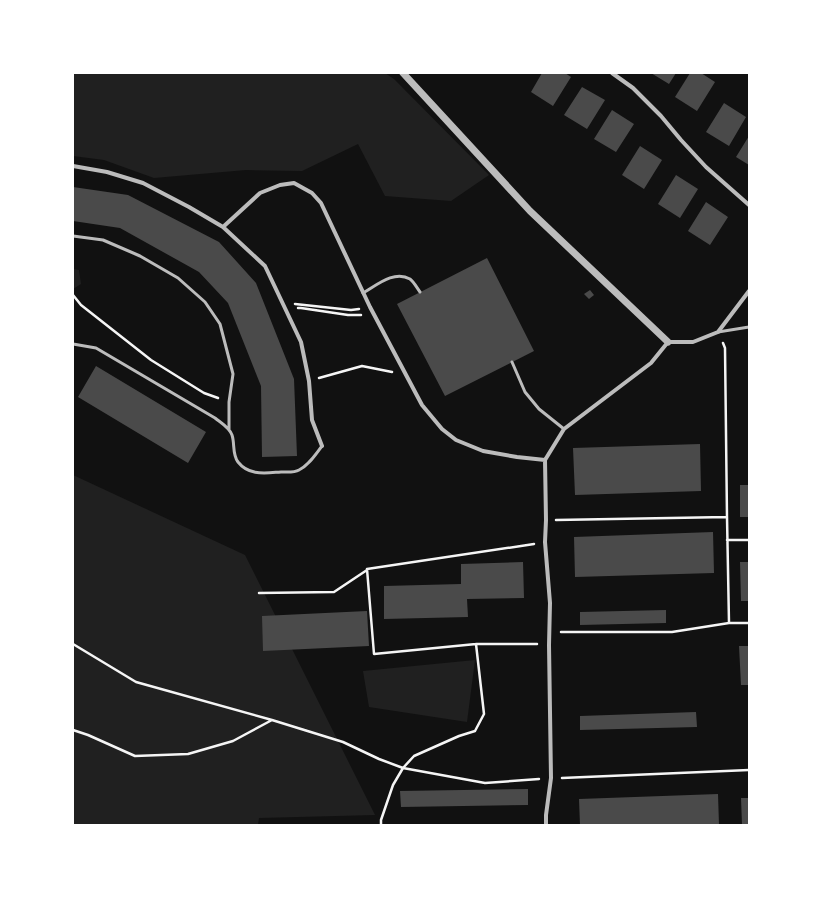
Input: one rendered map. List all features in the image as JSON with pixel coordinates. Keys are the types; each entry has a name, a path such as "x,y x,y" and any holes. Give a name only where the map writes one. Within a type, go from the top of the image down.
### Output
{"street":[{"path":"404,73 530,211 668,342 693,342 718,332 749,291"},
{"path":"612,73 633,88 661,116 706,167 749,205"},
{"path":"73,166 107,172 143,184 189,207 223,227 265,266 301,342 309,381 312,420 322,446"},
{"path":"223,227 260,193 280,185 294,183 312,193 321,202 370,307 422,406 442,429 456,440 483,451 545,460"},
{"path":"546,825 546,815 552,778 549,644 550,603 545,542 545,460 564,429 651,363 668,342"}],"lane":[{"path":"73,236 103,240 140,256 178,278 205,302 220,324 233,374 229,402 229,429 237,460 242,466 259,473 296,472 306,466 322,446"},
{"path":"363,292 385,280 400,276 411,280 420,292"},
{"path":"718,332 749,327"},
{"path":"73,344 96,348 215,418 229,429"},
{"path":"512,362 525,392 539,409 564,429"}],"path":[{"path":"73,295 81,305 151,360 204,393 229,402"},
{"path":"285,307 297,303 351,310 370,307"},
{"path":"285,307 348,315 374,314"},
{"path":"718,332 725,348 729,623"},
{"path":"332,374 362,366 406,376"},
{"path":"546,520 727,518"},
{"path":"727,540 749,540"},
{"path":"259,594 334,592 367,569 545,542"},
{"path":"367,569 374,654 476,644 549,644"},
{"path":"550,632 672,632 729,623 749,623"},
{"path":"73,644 136,682 272,720 343,742 379,759 403,768 486,784 552,778 749,770"},
{"path":"381,825 381,820 393,785 403,768 414,756 459,736 475,731 484,714 476,644"},
{"path":"73,730 88,735 134,756 188,754 233,741 272,720"}],"shaded area":[{"path":"73,73 385,73 394,79 489,175 451,201 385,196 358,144 302,171 246,170 154,178 104,160 73,156"},
{"path":"73,269 79,270 81,284 73,289"},
{"path":"73,475 245,555 375,815 259,818 258,825 73,825"},
{"path":"475,660 467,722 369,707 363,671"}],"building":[{"path":"542,73 565,73 571,77 553,106 531,92"},
{"path":"651,73 676,73 669,84"},
{"path":"690,73 701,73 715,82 697,111 675,97"},
{"path":"582,87 605,100 587,129 564,115"},
{"path":"724,103 746,117 729,146 706,132"},
{"path":"612,110 634,124 616,152 594,139"},
{"path":"749,136 749,165 736,157"},
{"path":"640,146 662,160 644,189 622,175"},
{"path":"676,175 698,189 680,218 658,204"},
{"path":"73,187 128,195 219,242 256,283 294,379 297,456 262,457 261,386 228,303 199,272 120,228 73,221"},
{"path":"706,202 728,217 710,245 688,231"},
{"path":"487,258 534,351 445,396 397,304"},
{"path":"590,290 594,295 589,299 584,294"},
{"path":"96,366 206,432 188,463 78,397"},
{"path":"700,444 701,491 575,495 573,448"},
{"path":"740,485 749,485 749,517 740,517"},
{"path":"713,532 714,573 575,577 574,537"},
{"path":"523,562 524,598 467,599 468,617 384,619 384,586 461,584 461,564"},
{"path":"740,562 749,562 749,601 741,601"},
{"path":"666,610 666,623 580,625 580,612"},
{"path":"367,611 369,646 263,651 262,616"},
{"path":"739,646 749,646 749,685 741,685"},
{"path":"696,712 697,727 580,730 580,716"},
{"path":"528,789 528,805 401,807 400,791"},
{"path":"718,794 719,825 580,825 579,799"},
{"path":"741,798 749,798 749,825 742,825"}]}
